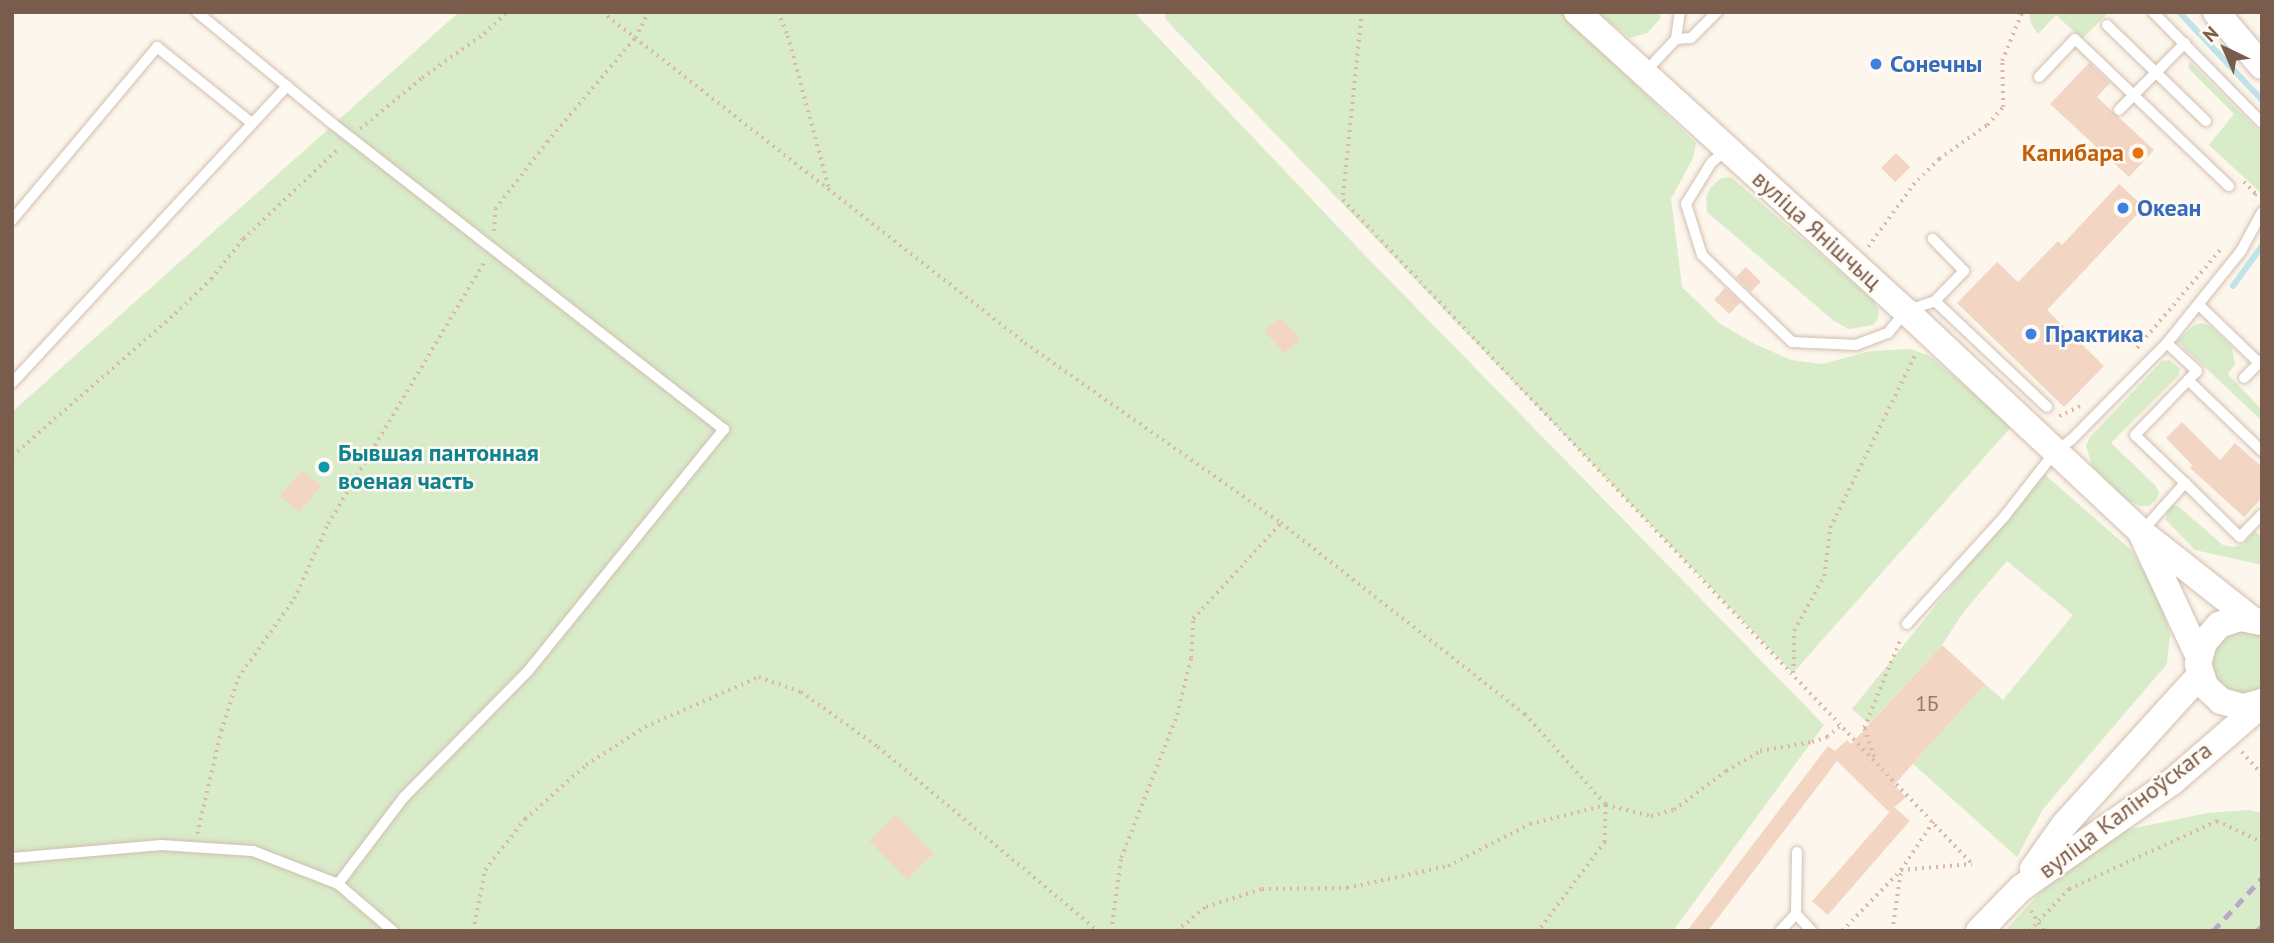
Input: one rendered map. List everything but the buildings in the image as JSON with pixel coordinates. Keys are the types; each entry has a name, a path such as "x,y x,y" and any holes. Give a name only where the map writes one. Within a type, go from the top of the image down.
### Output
{"street":[{"name":"вуліца Янішчыц","path":"1577,12 1906,311 2141,532 2259,621"},
{"path":"2216,12 2262,66"},
{"path":"2141,532 2200,666"},
{"name":"вуліца Каліноўскага","path":"2259,621 2240,618 2219,625 2204,642 2200,666 2205,686 2221,701 2244,707 2262,703"},
{"name":"вуліца Каліноўскага","path":"1979,931 2021,888 2064,825 2200,666"},
{"name":"вуліца Каліноўскага","path":"2021,888 2172,782 2262,703"}],"lane":[{"path":"197,12 287,86 724,429 528,671 404,797 338,884"},
{"path":"1676,39 1690,38 1717,12"},
{"path":"2153,12 2262,123"},
{"path":"1644,74 1676,39 1679,13"},
{"path":"2106,25 2206,121"},
{"path":"2039,77 2075,39 2229,186"},
{"path":"2119,110 2185,43"},
{"path":"12,220 157,47 252,123"},
{"path":"12,383 287,86"},
{"path":"1727,148 1711,163 1686,204 1702,255 1792,342 1856,345 1888,333 1906,311 1936,301 1964,271 1933,239"},
{"path":"1907,624 2004,517 2054,452 2072,439 2167,343 2241,251 2262,212"},
{"path":"1936,301 2047,407"},
{"path":"2199,305 2260,362 2244,378"},
{"path":"2167,343 2197,371 2135,435 2240,537 2262,514"},
{"path":"2188,380 2262,451"},
{"path":"2141,532 2185,483"},
{"path":"12,858 147,846 194,846 253,851 338,884 393,931"},
{"path":"1780,931 1796,914 1797,852"},
{"path":"1796,914 1812,931"}],"path":[{"path":"12,456 174,314 211,279 243,239 351,136 422,78 484,34 507,12"},
{"path":"602,12 1025,343 1281,523 1525,714 1606,806 1605,842 1539,931"},
{"path":"194,846 221,731 238,678 294,599 328,524 493,247 495,209 547,142 635,38 648,12"},
{"path":"778,12 788,36 829,190"},
{"path":"1363,12 1343,200 1972,863 1901,870"},
{"path":"1864,253 1913,185 1939,159 1987,125 2003,107 2002,61 2022,12"},
{"path":"2239,178 2256,194 2251,205"},
{"path":"2132,354 2224,245"},
{"path":"1793,673 1794,631 1824,576 1829,528 1916,354 1906,311"},
{"path":"2053,418 2077,409 2087,400"},
{"path":"1111,931 1121,858 1177,715 1191,658 1193,619 1281,523"},
{"path":"1875,760 1864,728 1907,624"},
{"path":"473,931 485,870 525,819 545,801 586,765 645,727 759,677 801,692 878,747 1098,931"},
{"path":"1176,931 1206,907 1262,889 1347,888 1448,866 1530,824 1606,806 1651,816 1674,810 1726,771 1760,751 1812,742 1827,737 1842,724"},
{"path":"2227,734 2262,774"},
{"path":"2029,931 2069,889 2217,821 2262,842"},
{"path":"1842,931 1901,870 1933,822"},
{"path":"1892,931 1901,870"}],"green space":[{"path":"459,12 1134,12 1356,246 1824,725 1673,931 12,931 12,412"},
{"path":"1164,12 1561,12 1696,143 1693,158 1671,199 1682,287 1719,323 1755,344 1791,360 1822,364 1871,351 1911,349 1930,356 2012,426 1793,673 1166,20"},
{"path":"1597,12 1659,12 1661,18 1647,33 1630,38"},
{"path":"2029,12 2109,12 2082,39 2056,15 2038,34 2031,24"},
{"path":"2190,62 2262,134 2262,194 2209,145 2234,114 2188,68"},
{"path":"1731,177 1873,300 1879,310 1878,319 1873,325 1849,329 1834,321 1707,212 1706,197 1711,187 1721,178"},
{"path":"2200,323 2210,326 2232,348 2235,364 2228,374 2262,410 2262,421 2177,341"},
{"path":"2169,360 2180,369 2179,375 2111,443 2156,486 2159,493 2156,500 2149,506 2140,506 2126,499 2092,466 2086,446 2090,437 2162,361"},
{"path":"2043,473 2131,550 2159,595 2170,634 2167,664 2043,809 2017,857 1913,764 1985,684 2003,700 2073,615 2007,561 1965,610 1942,645 1869,724 1852,709"},
{"path":"2173,505 2179,507 2223,545 2234,547 2244,544 2255,531 2262,537 2262,565 2195,550 2166,520 2167,510"},
{"path":"2226,627 2262,630 2262,694 2224,696 2203,662"},
{"path":"2249,810 2262,813 2262,931 2005,931 2054,877 2126,830 2207,813"}],"waterway":[{"path":"2179,12 2262,100"},
{"path":"2233,286 2262,246"}],"railway":[{"path":"2213,931 2262,878"},
{"path":"2257,931 2262,926"}],"place":[{"name":"Сонечны","path":"1876,64"},
{"name":"Капибара","path":"2138,153"},
{"name":"Океан","path":"2123,208"},
{"name":"Практика","path":"2031,334"},
{"name":"Бывшая пантонная военая часть","path":"324,467"}]}
